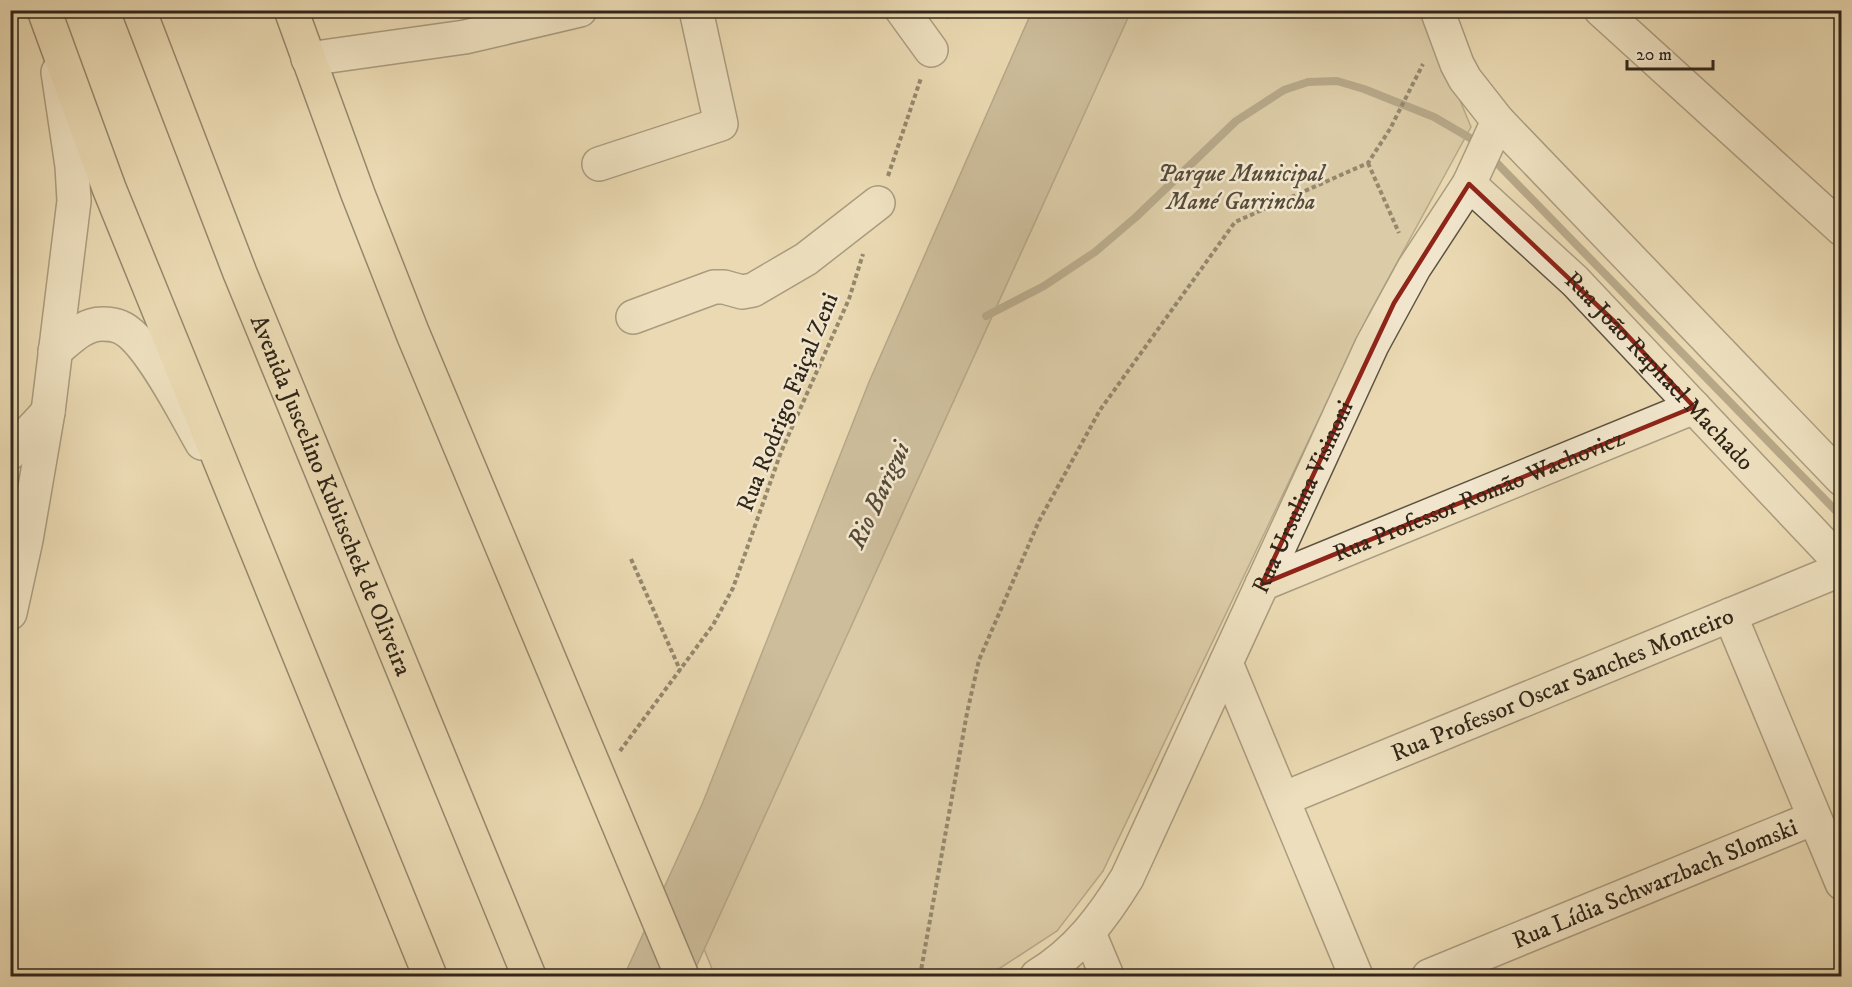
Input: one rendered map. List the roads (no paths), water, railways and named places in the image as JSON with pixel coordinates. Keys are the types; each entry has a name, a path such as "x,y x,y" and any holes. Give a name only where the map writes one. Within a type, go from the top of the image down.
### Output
{"main road":[{"name":"Avenida Juscelino Kubitschek de Oliveira","path":"139,10 240,273 529,976"},
{"path":"291,10 358,194 421,354 682,976"},
{"path":"49,24 110,188 430,976"}],"street":[{"path":"308,59 465,37 580,10"},
{"path":"599,164 721,124 696,10"},
{"path":"902,10 931,50"},
{"path":"1437,10 1465,80 1484,151 1842,479"},
{"path":"1601,10 1839,223"},
{"path":"10,613 31,517 48,412 74,201 72,166 49,24"},
{"name":"Rua Ursulina Visinoni","path":"1037,976 1066,956 1089,933 1127,878 1372,345 1414,268 1484,151"},
{"name":"Rua João Raphael Machado","path":"1484,151 1575,281 1842,567"},
{"path":"633,317 714,287 742,292 753,290 806,259 878,203"},
{"path":"55,351 82,329 101,324 121,327 136,339 152,357 236,502"},
{"name":"Rua Professor Romão Wachovicz","path":"1262,584 1694,407"},
{"path":"10,453 48,412"},
{"name":"Rua Professor Oscar Sanches Monteiro","path":"1283,799 1842,567"},
{"path":"1730,615 1842,883"},
{"path":"1226,663 1356,976"},
{"name":"Rua Lídia Schwarzbach Slomski","path":"1429,976 1814,818"},
{"path":"1089,933 1107,976"}],"water":[{"name":"Rio Barigui","path":"1032,11 1131,11 692,976 624,976 703,802 869,382"}],"waterway":[{"path":"986,316 1044,286 1095,252 1136,217 1236,121 1284,90 1308,82 1337,81 1364,89 1434,117 1470,138 1478,146"},
{"path":"1490,156 1842,517"}],"park label":[{"name":"Parque Municipal Mané Garrincha","path":"1241,187"}]}
